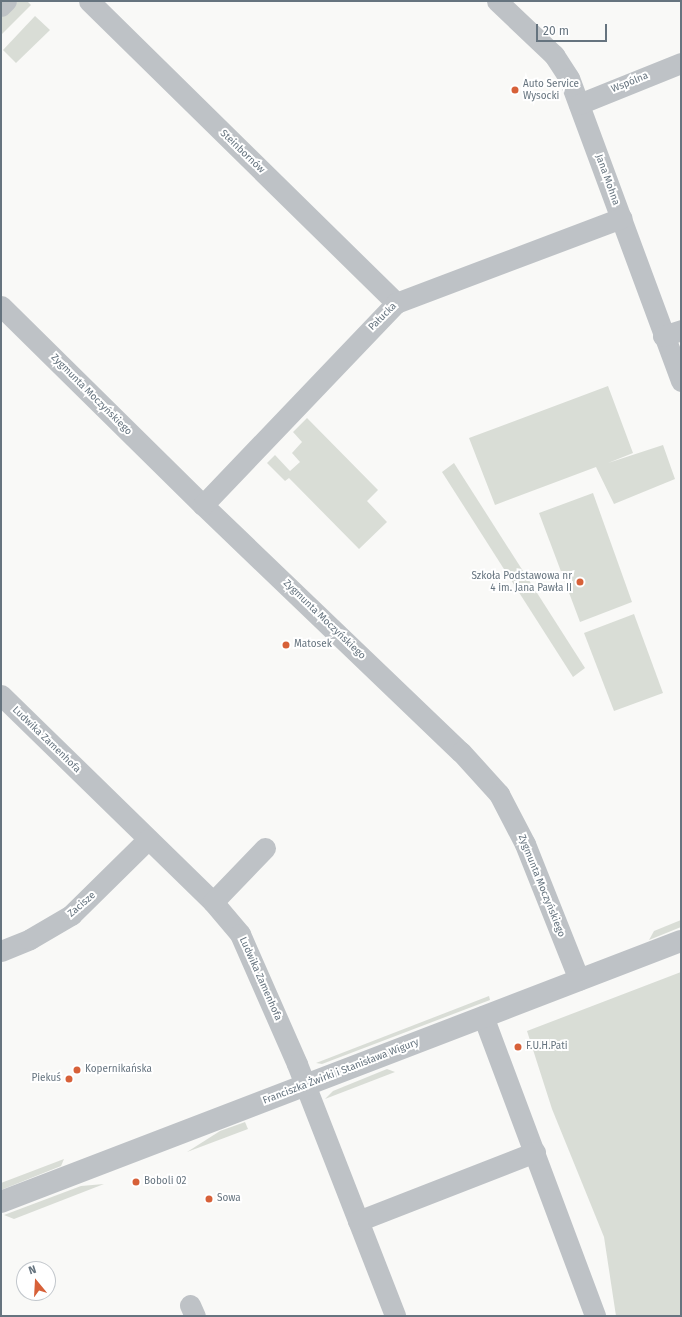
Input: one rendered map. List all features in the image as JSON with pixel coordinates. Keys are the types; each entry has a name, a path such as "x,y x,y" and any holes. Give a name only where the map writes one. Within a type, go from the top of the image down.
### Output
{"street":[{"path":"1,6 6,1"},
{"name":"Steinbornów","path":"89,1 396,303"},
{"name":"Jana Mohna","path":"497,1 554,55 569,78 580,104 621,218 672,333 681,382"},
{"name":"Wspólna","path":"580,104 681,63"},
{"name":"Pałucka","path":"203,505 396,303 621,218"},
{"name":"Zygmunta Moczyńskiego","path":"1,306 203,505 455,746 499,794 525,844 579,980"},
{"name":"Ludwika Zamenhofa","path":"1,695 213,902 231,922 249,951 305,1086 395,1316"},
{"name":"Zacisze","path":"1,951 30,939 71,915 148,839"},
{"path":"213,902 266,848"},
{"name":"Franciszka Żwirki i Stanisława Wigury","path":"1,1202 681,941"},
{"path":"483,1016 595,1316"},
{"path":"358,1221 535,1152"}],"shaded area":[{"path":"18,1 27,1 31,5 1,35 1,18"},
{"path":"35,16 50,30 16,63 3,50"},
{"path":"608,386 633,453 608,463 663,445 675,479 614,504 596,467 495,505 469,438"},
{"path":"307,418 378,490 367,501 387,522 359,549 289,478 285,481 267,463 275,455 290,471 300,462 292,453 302,442 293,432"},
{"path":"454,463 585,668 573,677 442,472"},
{"path":"593,493 632,602 580,622 539,513"},
{"path":"634,614 663,693 614,711 584,633"},
{"path":"681,920 681,927 649,940 654,931"},
{"path":"681,972 681,1316 616,1316 604,1237 552,1109 527,1031"},
{"path":"489,996 490,1000 322,1064 316,1063"},
{"path":"387,1069 395,1072 325,1099 333,1091"},
{"path":"245,1122 248,1129 187,1152 220,1131"},
{"path":"64,1159 61,1166 1,1190 1,1183"},
{"path":"104,1184 14,1219 4,1215 81,1186"}],"place":[{"name":"Auto Service Wysocki","path":"515,90"},
{"name":"Szkoła Podstawowa nr 4 im. Jana Pawła II","path":"580,582"},
{"name":"Matosek","path":"286,645"},
{"name":"F.U.H.Pati","path":"518,1047"},
{"name":"Kopernikańska","path":"77,1070"},
{"name":"Piekuś","path":"69,1079"},
{"name":"Boboli 02","path":"136,1182"},
{"name":"Sowa","path":"209,1199"}]}
